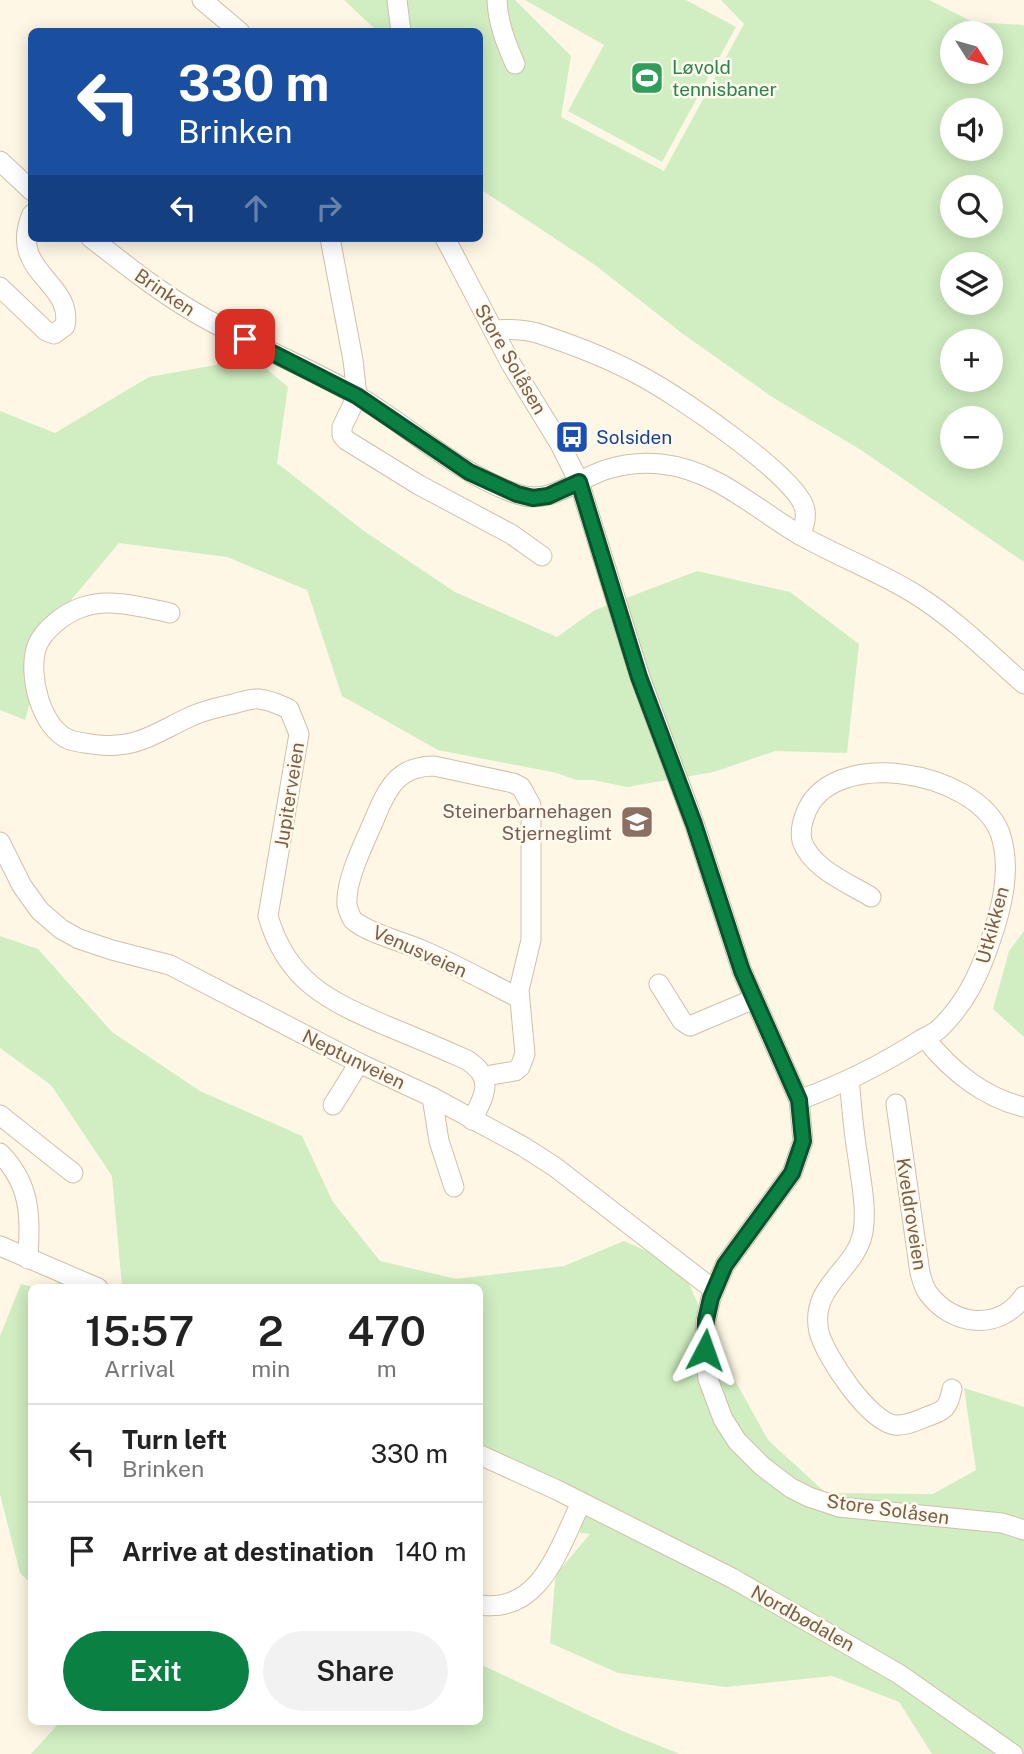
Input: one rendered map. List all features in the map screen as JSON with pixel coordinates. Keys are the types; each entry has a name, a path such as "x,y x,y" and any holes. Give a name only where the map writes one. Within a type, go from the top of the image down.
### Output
{"street":[{"path":"202,0 235,28"},
{"path":"397,0 400,28"},
{"path":"497,0 503,36 515,64"},
{"path":"0,162 28,187"},
{"path":"0,287 46,331 54,334 65,326 64,303 28,256 25,238 28,228"},
{"name":"Brinken","path":"96,242 151,284 201,316 357,396 469,472 517,494 533,498 548,496 579,482"},
{"path":"331,242 354,360 357,396 342,427 342,435 419,485 511,534 542,556"},
{"name":"Store Solåsen","path":"447,242 511,365 560,444 579,482 639,677 694,824 742,971 799,1100 803,1141 792,1173 725,1265 706,1320 708,1379 723,1419 737,1441 762,1466 791,1488 809,1497 839,1507 1003,1523 1024,1530"},
{"path":"494,331 513,328 535,332 641,376 682,401 790,484 806,515 800,535"},
{"path":"579,482 606,469 635,463 662,464 694,471 720,482 800,535 881,574 917,595 954,622 1024,684"},
{"name":"Jupiterveien","path":"170,614 123,603 93,604 79,608 59,620 37,646 34,662 39,701 46,720 55,732 71,740 106,746 128,745 194,715 256,698 289,709 299,734 268,916 275,941 290,964 314,989 341,1006 467,1060 480,1068 485,1076"},
{"name":"Venusveien","path":"485,1076 508,1074 520,1067 525,1054 519,998 531,940 531,818 528,796 513,783 442,766 421,766 403,773 392,783 379,808 351,877 347,907 353,919 371,930 425,951 519,998"},
{"name":"Utkikken","path":"799,1100 848,1082 900,1054 938,1031 961,1004 981,970 996,921 1005,878 1005,858 999,832 987,813 968,797 928,779 899,773 881,773 837,782 808,805 801,826 802,841 812,858 824,868 871,897"},
{"name":"Neptunveien","path":"0,842 22,886 40,911 61,929 112,950 170,965 359,1063 432,1097 524,1147 555,1167 715,1290"},
{"path":"659,984 682,1021 690,1026 754,999"},
{"path":"925,1038 967,1081 1003,1103 1024,1107"},
{"path":"333,1105 359,1063"},
{"path":"472,1121 485,1089 485,1076"},
{"path":"848,1082 864,1202 863,1234 856,1249 821,1298 818,1317 820,1334 831,1361 866,1406 881,1420 894,1425 908,1424 932,1415 949,1404 952,1388"},
{"path":"432,1097 439,1141 454,1187"},
{"name":"Kveldroveien","path":"896,1104 920,1273 926,1291 943,1310 961,1319 983,1321 1016,1307 1024,1296"},
{"path":"0,1115 73,1173"},
{"path":"0,1153 13,1167 25,1191 30,1216 28,1259"},
{"path":"0,1246 88,1284"},
{"name":"Nordbødalen","path":"483,1456 732,1578 899,1674 1013,1754"},
{"path":"483,1605 509,1603 530,1593 541,1582 580,1503"}],"green space":[{"path":"344,0 515,0 571,56 561,117 664,171 744,24 721,0 929,0 971,21 940,21 940,84 1003,84 1003,24 1024,25 1024,562 861,450 772,397 683,334 595,265 483,191 483,28 374,28"},
{"name":"Løvold tennisbaner","path":"525,0 686,0 736,27 662,162 568,111 604,45"},
{"path":"254,358 288,387 277,463 364,531 455,592 557,637 595,610 697,571 790,592 859,644 847,753 775,751 714,772 627,787 593,780 576,780 557,773 438,750 342,696 307,590 227,557 119,543 56,618 25,720 0,710 0,411 55,433 149,377"},
{"path":"1024,931 1024,1037 993,1009 1009,951"},
{"path":"0,936 38,949 112,1032 200,1091 302,1136 333,1202 380,1261 456,1279 564,1266 624,1241 682,1267 715,1344 768,1440 826,1493 933,1494 976,1470 964,1388 1024,1407 1024,1754 932,1754 899,1702 832,1676 726,1687 618,1673 550,1643 555,1580 558,1572 590,1534 580,1533 582,1506 483,1456 483,1284 122,1284 112,1176 51,1085 0,1048"},
{"path":"71,1277 107,1284 54,1284"},
{"path":"21,1284 28,1286 28,1581 20,1573 0,1494 0,1336"},
{"path":"483,1665 620,1730 680,1754 31,1754 57,1725 483,1725"}],"place":[{"name":"Løvold tennisbaner","path":"647,78"},
{"name":"Solsiden","path":"572,437"},
{"name":"Steinerbarnehagen Stjerneglimt","path":"637,822"}],"route":[{"path":"245,339 357,396 469,472 517,494 533,498 548,496 579,482 639,677 694,824 742,971 799,1100 803,1141 792,1173 725,1265 711,1298 706,1320 705,1350"}]}
